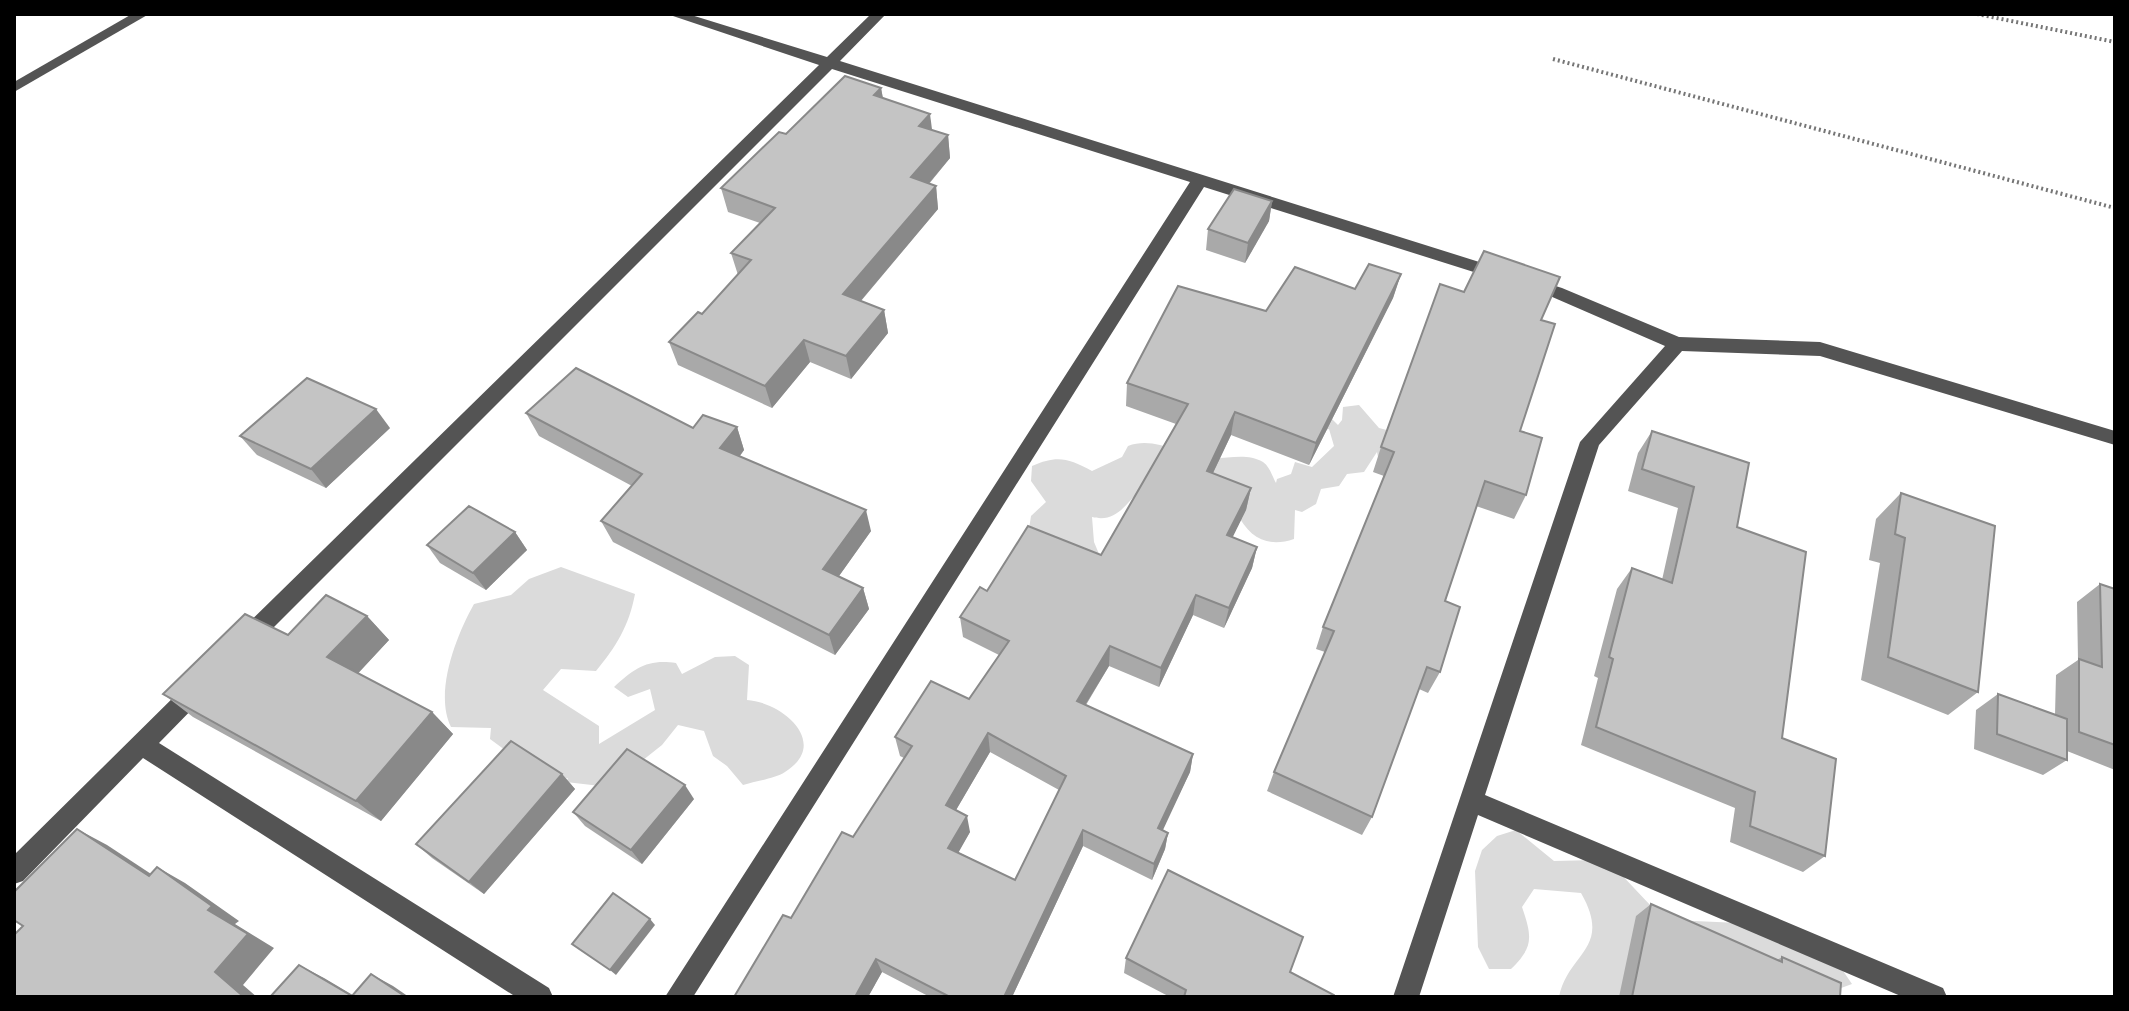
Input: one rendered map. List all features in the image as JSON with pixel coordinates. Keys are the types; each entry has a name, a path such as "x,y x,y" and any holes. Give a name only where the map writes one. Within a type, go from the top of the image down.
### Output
{"street":[{"path":"14,88 142,14"},
{"path":"674,14 1556,292 1677,344 1820,349 2115,438"},
{"path":"231,655 879,14"},
{"path":"678,997 1201,178"},
{"path":"1406,997 1590,442 1677,344"},
{"path":"14,872 209,677"},
{"path":"141,744 540,997"},
{"path":"1469,800 1934,997"}],"path":[{"path":"1977,14 2115,42"},
{"path":"1553,59 2115,208"}],"shaded area":[{"path":"1359,405 1379,428 1414,437 1378,457 1377,452 1364,472 1347,474 1339,486 1321,489 1316,504 1302,512 1295,510 1294,539 1276,542 1260,539 1247,529 1237,513 1140,490 1114,515 1092,517 1094,542 1107,573 1029,529 1031,516 1046,502 1031,481 1032,466 1049,460 1062,460 1092,471 1122,457 1128,446 1148,443 1207,458 1256,459 1267,466 1276,483 1277,479 1291,474 1295,462 1312,467 1334,446 1329,429 1315,433 1332,419 1338,425 1342,420 1343,407"},
{"path":"561,567 635,594 621,636 596,671 561,669 543,690 599,726 599,744 655,710 650,689 628,697 614,687 635,670 666,662 676,663 682,674 715,657 735,656 749,665 747,700 774,708 796,726 802,737 803,749 798,761 781,774 743,785 727,766 713,756 704,731 678,725 662,745 609,787 566,782 568,778 551,784 490,739 491,728 451,727 445,698 449,665 474,604 511,595 529,579"},
{"path":"1516,830 1554,861 1595,860 1617,870 1651,906 1672,920 1739,923 1837,962 1852,984 1833,991 1721,997 1559,997 1564,982 1590,939 1590,912 1581,893 1534,889 1522,907 1529,934 1524,954 1511,969 1489,969 1478,947 1475,871 1482,850 1497,836"}],"building":[{"path":"845,76 881,88 874,95 930,114 919,126 948,135 911,177 936,186 843,294 884,310 846,356 804,340 765,386 669,342 698,312 702,314 751,260 731,253 775,208 721,188 779,132 786,134"},
{"path":"1234,189 1272,201 1248,243 1208,229"},
{"path":"1484,251 1560,277 1541,320 1555,324 1520,431 1542,438 1526,495 1485,481 1445,601 1460,607 1440,672 1427,667 1372,817 1274,772 1334,631 1323,627 1394,452 1381,447 1440,284 1464,292"},
{"path":"1369,264 1401,274 1316,443 1235,412 1207,471 1251,488 1227,535 1257,547 1229,608 1196,595 1161,668 1110,646 1077,701 1193,754 1158,828 1168,833 1154,864 1083,830 1004,997 950,997 876,959 855,997 734,997 783,915 791,918 842,832 853,837 912,746 895,737 931,681 969,699 1009,641 960,617 980,587 987,591 1028,526 1101,555 1188,404 1127,383 1178,286 1266,311 1295,267 1355,289","holes":["988,733 1066,776 1015,880 948,848 967,816 946,805"]},
{"path":"576,368 693,428 703,415 737,427 720,448 866,510 823,569 863,588 829,635 601,521 642,474 526,413"},
{"path":"307,378 376,409 311,469 240,436"},
{"path":"1652,431 1749,463 1737,527 1806,552 1782,738 1836,759 1825,856 1750,826 1755,792 1596,727 1613,659 1609,657 1632,568 1672,583 1694,487 1642,469"},
{"path":"1901,493 1995,526 1978,692 1888,657 1905,538 1895,534"},
{"path":"469,506 515,532 473,573 427,545"},
{"path":"2100,584 2115,589 2115,745 2079,732 2079,659 2102,667"},
{"path":"326,595 367,616 327,657 432,712 356,801 163,694 245,614 288,635"},
{"path":"1998,694 2067,719 2067,760 1997,734"},
{"path":"511,741 562,774 469,882 416,844"},
{"path":"627,749 685,785 631,850 573,812"},
{"path":"77,829 149,876 157,867 212,906 208,910 248,934 215,972 244,997 14,997 14,935 23,926 14,920 14,892"},
{"path":"1168,870 1303,937 1290,972 1334,997 1184,997 1186,990 1126,958"},
{"path":"613,893 650,919 610,970 572,944"},
{"path":"1651,904 1782,962 1782,957 1841,983 1840,997 1632,997"},
{"path":"299,965 352,996 371,974 406,997 270,997"}]}
